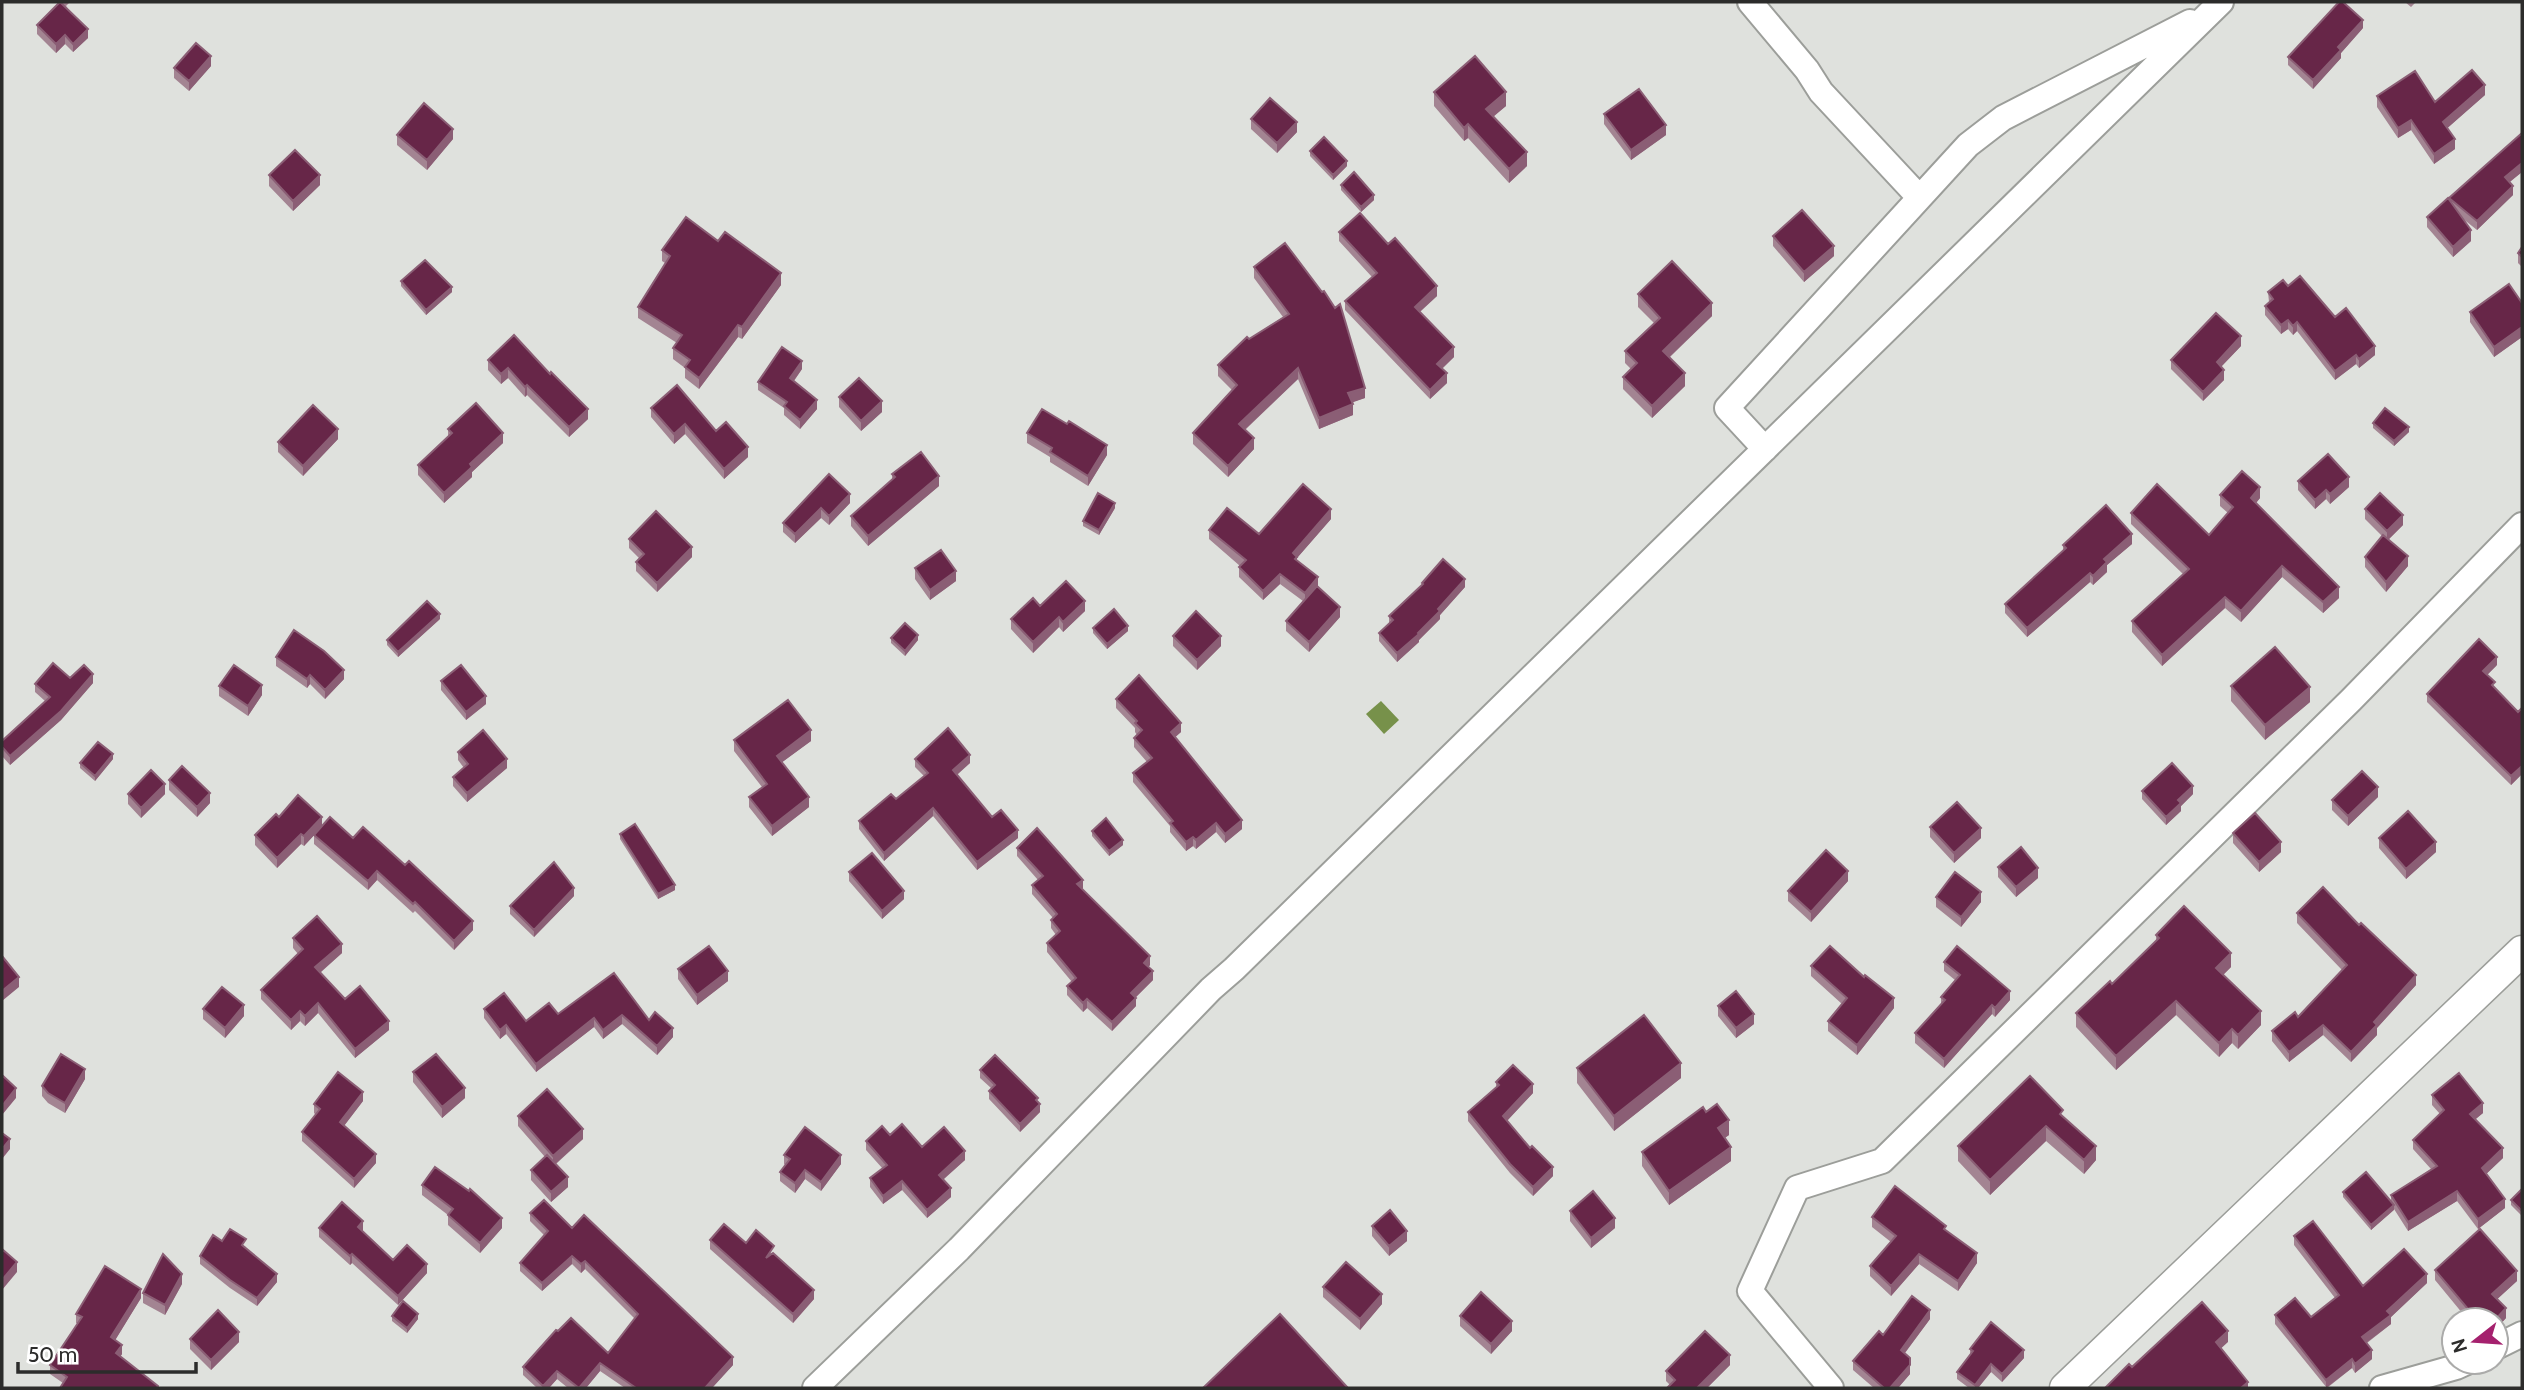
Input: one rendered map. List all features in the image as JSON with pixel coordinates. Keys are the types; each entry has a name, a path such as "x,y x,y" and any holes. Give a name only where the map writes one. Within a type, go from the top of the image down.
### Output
{"street":[{"path":"1750,2 1807,70 1821,92 1918,196"},
{"path":"1765,449 1727,408 1918,196 1968,145 2003,118 2216,6"},
{"path":"815,1388 959,1249 1211,989 2216,6"},
{"path":"1831,1388 1750,1291 1797,1188 1882,1161 2351,700 2522,525"},
{"path":"2065,1388 2522,951"},
{"path":"2382,1388 2440,1372"}],"shaded area":[{"path":"1381,701 1399,720 1384,734 1366,714"}],"building":[{"path":"60,2 88,29 73,44 65,35 56,44 37,25"},
{"path":"2339,2 2343,2 2363,20 2338,47 2341,50 2313,80 2288,57"},
{"path":"196,43 211,56 189,81 174,68"},
{"path":"1475,56 1506,92 1486,109 1527,152 1509,169 1468,124 1464,128 1434,92"},
{"path":"2472,70 2485,85 2443,122 2455,139 2434,154 2411,120 2398,128 2377,96 2415,71 2435,102"},
{"path":"1639,89 1666,125 1631,150 1604,114"},
{"path":"1270,98 1297,122 1277,143 1251,119"},
{"path":"424,103 453,129 427,160 397,135"},
{"path":"2522,133 2522,163 2505,177 2513,186 2477,221 2449,198"},
{"path":"1324,137 1347,161 1333,175 1310,151"},
{"path":"295,150 320,175 293,201 269,175"},
{"path":"1354,172 1374,195 1361,207 1341,185"},
{"path":"2448,198 2471,230 2453,247 2427,217"},
{"path":"1802,210 1834,246 1804,272 1773,236"},
{"path":"1360,213 1388,244 1395,238 1437,286 1415,307 1454,347 1437,364 1447,373 1430,390 1345,301 1377,273 1339,232"},
{"path":"686,217 718,241 725,232 781,273 742,327 738,325 699,378 685,367 690,360 673,348 682,335 638,307 670,256 662,250"},
{"path":"1285,243 1335,308 1340,304 1365,388 1348,393 1353,404 1319,418 1298,368 1239,424 1254,438 1228,466 1193,433 1237,385 1218,365 1247,337 1249,339 1289,314 1254,267"},
{"path":"425,260 452,287 426,310 401,281"},
{"path":"1672,261 1712,303 1663,351 1685,373 1652,406 1623,377 1637,363 1625,351 1660,318 1638,294"},
{"path":"2300,276 2335,317 2346,308 2375,346 2359,359 2356,355 2335,371 2297,322 2293,326 2288,320 2281,325 2265,306 2273,299 2268,292 2283,280 2288,286"},
{"path":"2509,284 2522,303 2522,327 2494,347 2470,312"},
{"path":"2216,313 2241,336 2217,362 2224,370 2203,392 2171,360"},
{"path":"514,335 550,374 551,372 588,409 569,427 508,368 501,374 488,360"},
{"path":"782,347 802,361 790,378 817,400 800,420 784,406 787,402 758,382"},
{"path":"859,378 882,401 861,421 839,397"},
{"path":"677,385 716,431 726,422 748,447 724,469 685,424 674,434 651,408"},
{"path":"476,403 503,433 444,493 418,465 452,433 448,429"},
{"path":"313,405 338,429 303,466 278,442"},
{"path":"2385,408 2409,427 2394,441 2373,423"},
{"path":"1042,409 1067,424 1069,421 1107,445 1088,476 1050,452 1052,448 1027,433"},
{"path":"921,452 939,476 868,536 851,516 895,477 892,474"},
{"path":"2328,454 2349,477 2330,494 2326,490 2315,500 2298,481"},
{"path":"2242,471 2260,487 2251,498 2339,587 2323,602 2282,566 2241,611 2225,597 2162,655 2132,621 2189,569 2131,513 2157,484 2209,535 2233,507 2220,495"},
{"path":"829,474 850,494 829,516 821,508 795,534 783,523"},
{"path":"1303,484 1331,509 1293,553 1297,557 1295,559 1318,577 1305,593 1280,574 1263,591 1239,567 1246,560 1209,530 1227,508 1259,534"},
{"path":"1098,493 1115,503 1099,530 1083,521"},
{"path":"2380,493 2403,515 2387,531 2365,509"},
{"path":"2106,505 2132,534 2104,559 2107,562 2093,576 2090,573 2027,628 2005,604 2066,548 2063,545"},
{"path":"656,511 692,547 657,583 636,562 644,554 629,539"},
{"path":"2383,535 2408,556 2386,582 2365,557"},
{"path":"941,550 956,571 930,590 915,568"},
{"path":"1443,559 1465,579 1419,634 1397,653 1379,633 1393,620 1389,616 1423,584"},
{"path":"1066,581 1085,601 1063,622 1059,617 1033,642 1011,619 1033,598 1040,606"},
{"path":"1317,586 1340,607 1309,642 1286,621"},
{"path":"427,601 440,614 398,652 387,640"},
{"path":"1114,609 1128,626 1107,644 1093,628"},
{"path":"1196,611 1221,636 1197,660 1173,636"},
{"path":"905,623 918,635 905,651 891,638"},
{"path":"294,630 324,651 344,670 325,690 310,675 307,679 276,657"},
{"path":"2479,639 2497,657 2483,671 2495,682 2492,685 2518,712 2522,708 2522,766 2511,776 2427,694"},
{"path":"2275,647 2310,687 2265,725 2231,686"},
{"path":"53,663 70,678 84,665 93,674 61,711 10,756 2,747 2,741 50,697 35,684"},
{"path":"234,665 262,685 248,706 219,686"},
{"path":"461,665 486,696 466,712 441,681"},
{"path":"1139,675 1181,723 1171,732 1242,820 1225,834 1216,823 1196,840 1193,837 1186,842 1170,823 1173,821 1133,773 1152,758 1134,738 1142,730 1135,723 1137,721 1116,699"},
{"path":"788,700 811,730 777,756 809,797 772,826 749,797 767,784 734,740"},
{"path":"948,728 970,755 953,770 992,817 1001,810 1018,830 977,862 933,808 884,853 859,821 891,794 896,799 928,773 915,759"},
{"path":"483,730 507,759 467,793 453,777 468,764 458,752"},
{"path":"98,742 113,754 95,776 80,763"},
{"path":"2172,763 2193,786 2178,800 2181,803 2166,817 2142,791"},
{"path":"182,766 210,793 197,807 169,780"},
{"path":"151,770 165,784 141,808 128,794"},
{"path":"2362,771 2378,787 2348,816 2332,800"},
{"path":"298,795 322,817 277,858 255,835 276,814 279,817"},
{"path":"1957,802 1981,828 1954,853 1930,827"},
{"path":"2408,811 2436,842 2406,869 2379,838"},
{"path":"2255,813 2281,842 2259,862 2233,833"},
{"path":"330,817 353,838 363,827 405,865 409,861 473,921 454,941 415,902 413,904 377,871 368,881 314,835"},
{"path":"1106,818 1123,840 1109,851 1092,831"},
{"path":"635,824 675,885 658,894 620,834"},
{"path":"1037,828 1083,880 1077,884 1150,956 1144,963 1153,971 1131,993 1136,998 1112,1022 1087,999 1083,1003 1067,986 1076,978 1047,943 1060,931 1051,920 1057,914 1032,885 1043,876 1017,848"},
{"path":"2021,847 2038,868 2016,887 1998,867"},
{"path":"1826,850 1848,871 1811,912 1788,891"},
{"path":"872,853 904,891 882,911 849,872"},
{"path":"554,862 574,888 534,930 510,906"},
{"path":"1955,872 1981,892 1961,917 1936,897"},
{"path":"2323,887 2359,925 2361,923 2416,975 2374,1022 2377,1025 2351,1052 2323,1025 2289,1052 2272,1031 2295,1012 2298,1017 2347,965 2297,913"},
{"path":"2184,906 2231,953 2216,968 2261,1011 2238,1035 2232,1029 2219,1043 2176,1001 2116,1056 2076,1013 2110,981 2112,984 2159,938 2156,935"},
{"path":"317,916 342,944 315,967 345,999 360,986 389,1021 355,1049 318,1003 305,1016 300,1011 291,1020 261,990 303,949 293,938"},
{"path":"709,946 728,971 697,995 678,969"},
{"path":"1830,946 1864,977 1865,975 1894,998 1857,1045 1828,1021 1847,998 1811,966"},
{"path":"1957,946 2010,991 1995,1008 1992,1005 1944,1059 1915,1033 1945,1000 1941,997 1960,975 1944,962"},
{"path":"2,956 19,977 2,991"},
{"path":"614,973 649,1020 655,1012 673,1028 657,1046 622,1015 603,1030 594,1018 536,1064 506,1025 500,1030 484,1009 504,993 526,1021 549,1003 558,1014"},
{"path":"222,987 244,1005 225,1028 203,1009"},
{"path":"1736,991 1754,1014 1736,1028 1718,1006"},
{"path":"1644,1015 1681,1063 1614,1116 1577,1068"},
{"path":"61,1054 85,1069 65,1103 42,1086"},
{"path":"436,1054 465,1088 442,1107 413,1072"},
{"path":"995,1055 1038,1098 1036,1100 1040,1104 1020,1124 989,1091 995,1085 980,1070"},
{"path":"1513,1065 1533,1084 1503,1116 1530,1148 1532,1146 1553,1167 1533,1187 1510,1164 1468,1112 1499,1085 1496,1082"},
{"path":"338,1072 363,1092 340,1122 376,1154 354,1179 302,1132 320,1109 314,1104"},
{"path":"2459,1073 2483,1103 2470,1114 2503,1148 2482,1168 2505,1199 2478,1219 2457,1191 2408,1222 2391,1195 2437,1166 2413,1140 2444,1110 2432,1095"},
{"path":"2,1075 16,1088 2,1106"},
{"path":"2030,1076 2063,1110 2060,1114 2096,1146 2084,1160 2046,1126 1990,1180 1958,1146"},
{"path":"547,1089 583,1129 553,1156 518,1116"},
{"path":"1717,1104 1729,1120 1718,1128 1731,1147 1669,1191 1642,1152 1703,1107 1706,1112"},
{"path":"902,1124 922,1147 944,1127 965,1151 939,1175 951,1188 927,1210 902,1181 883,1196 870,1178 887,1165 866,1141 882,1126 890,1135"},
{"path":"805,1127 841,1155 821,1182 805,1170 795,1183 780,1172 790,1159 784,1155"},
{"path":"2,1133 10,1139 2,1149"},
{"path":"547,1155 568,1177 551,1192 531,1170"},
{"path":"435,1167 469,1191 470,1189 502,1218 480,1243 448,1215 453,1209 422,1185"},
{"path":"2366,1172 2394,1205 2371,1225 2343,1192"},
{"path":"1895,1186 1946,1226 1944,1229 1977,1253 1958,1281 1919,1254 1891,1286 1870,1266 1896,1236 1872,1217"},
{"path":"2522,1189 2522,1211 2511,1200"},
{"path":"1593,1191 1615,1218 1591,1238 1570,1211"},
{"path":"544,1200 572,1228 584,1215 733,1357 705,1388 636,1388 600,1363 579,1388 557,1371 543,1386 523,1367 556,1330 571,1318 608,1353 638,1314 585,1261 581,1264 572,1256 542,1283 520,1263 548,1231 530,1213"},
{"path":"342,1202 363,1221 358,1227 393,1260 407,1245 427,1264 398,1296 319,1228"},
{"path":"1390,1210 1407,1231 1389,1246 1372,1226"},
{"path":"2313,1221 2363,1286 2404,1249 2427,1274 2387,1311 2391,1315 2362,1337 2372,1350 2355,1364 2352,1359 2326,1380 2275,1315 2295,1298 2311,1317 2339,1295 2294,1236"},
{"path":"724,1224 746,1243 756,1230 774,1246 766,1258 773,1253 814,1290 793,1314 710,1240"},
{"path":"230,1229 246,1239 242,1245 277,1274 257,1298 200,1256 213,1235 222,1241"},
{"path":"2480,1229 2517,1271 2492,1294 2504,1306 2465,1306 2435,1270"},
{"path":"2,1249 17,1262 2,1280"},
{"path":"163,1254 182,1274 165,1305 143,1293"},
{"path":"1346,1262 1382,1294 1360,1319 1323,1287"},
{"path":"105,1266 141,1289 111,1337 122,1345 116,1353 158,1386 157,1388 60,1388 67,1377 50,1365 82,1317 76,1314"},
{"path":"1481,1292 1512,1321 1491,1344 1460,1316"},
{"path":"1912,1296 1930,1310 1901,1350 1910,1358 1910,1365 1890,1388 1884,1388 1853,1361 1879,1331 1883,1335"},
{"path":"403,1301 418,1314 407,1328 392,1316"},
{"path":"2202,1302 2228,1331 2216,1342 2248,1382 2241,1388 2105,1388 2129,1364 2132,1367"},
{"path":"218,1310 239,1332 211,1360 190,1339"},
{"path":"1280,1314 1348,1388 1203,1388"},
{"path":"1991,1322 2024,1350 2002,1374 1991,1364 1975,1385 1957,1372 1973,1351 1970,1349"},
{"path":"1705,1331 1730,1355 1697,1388 1667,1388 1675,1380 1666,1371"}]}
